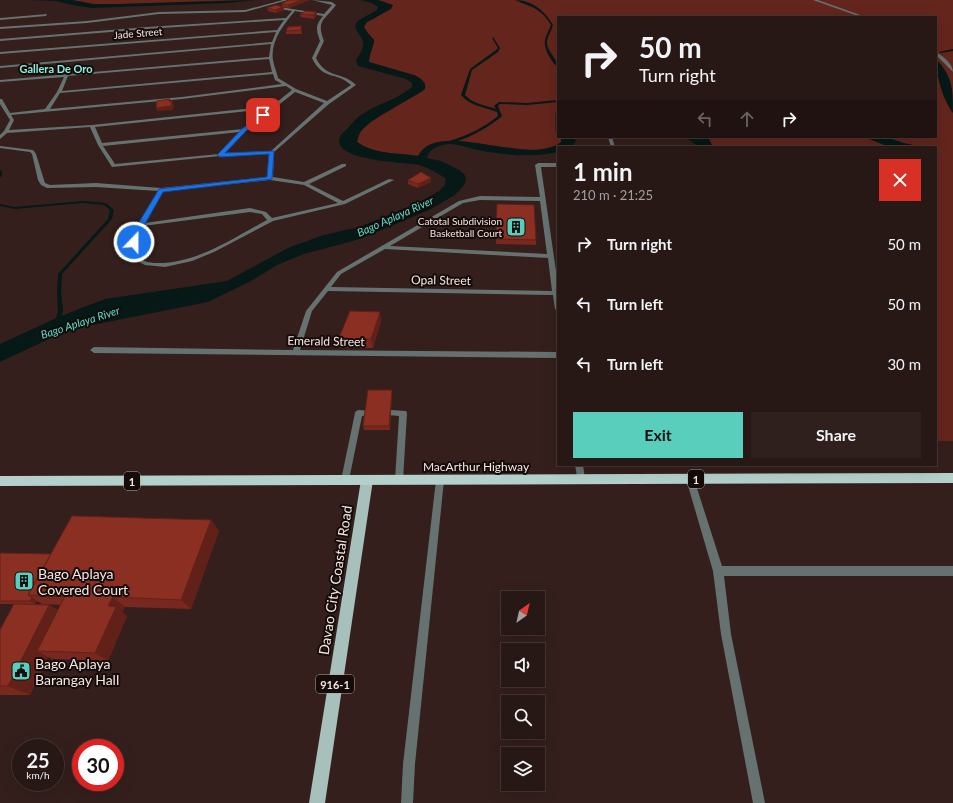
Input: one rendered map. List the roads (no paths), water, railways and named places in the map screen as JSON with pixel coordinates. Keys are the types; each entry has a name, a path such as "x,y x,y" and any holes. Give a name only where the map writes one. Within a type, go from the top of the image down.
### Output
{"highway":[{"name":"MacArthur Highway","path":"0,481 953,478"}],"main road":[{"name":"Davao City Coastal Road","path":"317,803 367,480"}],"street":[{"path":"0,28 87,22 160,13 245,11 286,0"},
{"path":"92,126 100,145 114,166 220,155 272,152 327,103 354,85 348,81 325,73 318,68 314,58 322,41 318,28 324,15 334,4 314,0"},
{"path":"815,0 861,16"},
{"path":"267,6 324,15"},
{"path":"295,10 285,19 277,31 271,58 276,79 295,90 327,103"},
{"path":"0,19 46,15"},
{"path":"0,40 285,19"},
{"path":"82,33 87,22"},
{"name":"Jade Street","path":"0,53 277,31"},
{"path":"0,67 274,43"},
{"path":"937,54 948,63 953,71"},
{"path":"0,81 271,58"},
{"path":"59,92 275,73"},
{"path":"47,110 59,92 66,76"},
{"path":"9,114 182,98 286,85"},
{"path":"220,155 244,130 295,90"},
{"path":"0,100 12,120 6,132 0,138"},
{"path":"6,132 92,126 272,107"},
{"path":"100,145 244,130"},
{"path":"0,147 25,149 34,154 41,180 45,185 102,185 161,190 270,178 305,184 343,202"},
{"path":"270,178 272,152"},
{"path":"305,184 344,165"},
{"path":"557,165 538,165 557,301"},
{"path":"161,190 141,224 134,242 134,254 137,259 142,262 156,265 176,263 201,256 271,220 317,210 343,202 391,180"},
{"path":"296,352 309,311 339,273 461,202 480,198 543,199"},
{"path":"141,224 250,210 264,214 271,220"},
{"path":"382,247 551,256"},
{"name":"Opal Street","path":"327,289 556,293"},
{"name":"Emerald Street","path":"94,350 557,355"},
{"path":"345,480 359,413 367,413"},
{"path":"391,413 403,413 399,480"},
{"path":"579,466 581,479"},
{"path":"690,479 718,571 726,634 759,803"},
{"path":"407,803 409,764 440,480"},
{"path":"718,571 953,571"}],"water":[{"path":"32,0 72,0 93,4 120,4 256,0 227,3 92,8 56,1"},
{"path":"361,0 378,0 393,5 391,9 367,22 364,27 374,40 369,56 369,62 414,75 424,82 425,89 371,122 359,134 357,142 370,149 378,151 418,156 428,145 444,141 463,141 527,150 546,148 561,142 561,138 574,138 576,141 571,146 557,146 557,152 538,155 498,153 452,144 438,146 432,149 427,158 441,161 459,170 466,178 465,184 455,195 429,210 360,239 304,254 277,265 251,281 208,302 77,328 53,337 0,362 0,344 61,316 105,299 227,281 290,247 324,235 359,227 418,203 439,191 445,185 446,179 423,166 357,156 347,151 340,145 340,137 359,116 400,95 412,87 412,83 406,79 358,66 356,60 362,50 363,43 355,27 358,21 377,10 378,7 372,3"},
{"path":"937,60 946,72 951,84 953,113 949,108 937,72"},
{"path":"686,138 708,138 712,146 698,146"},
{"path":"866,138 889,138 918,146 886,146"}],"waterway":[{"name":"Bago Aplaya River","path":"193,0 206,2"},
{"path":"516,0 538,8 546,15 552,25 546,40 546,44 557,65"},
{"path":"493,38 499,48 471,70 463,95 474,103 498,111"},
{"path":"940,52 953,50"},
{"path":"498,111 496,106 499,103 527,104 557,101"},
{"path":"450,142 463,138 490,124 500,116 498,111"},
{"path":"0,171 0,176"},
{"path":"0,205 15,208 83,202 105,204 112,210 110,219 60,274 59,291 61,311 56,322"}],"place":[{"name":"Catotal Subdivision Basketball Court","path":"516,227"},
{"name":"Bago Aplaya Covered Court","path":"24,581"},
{"name":"Bago Aplaya Barangay Hall","path":"21,671"}],"district":[{"name":"Gallera De Oro","path":"56,68"}]}
